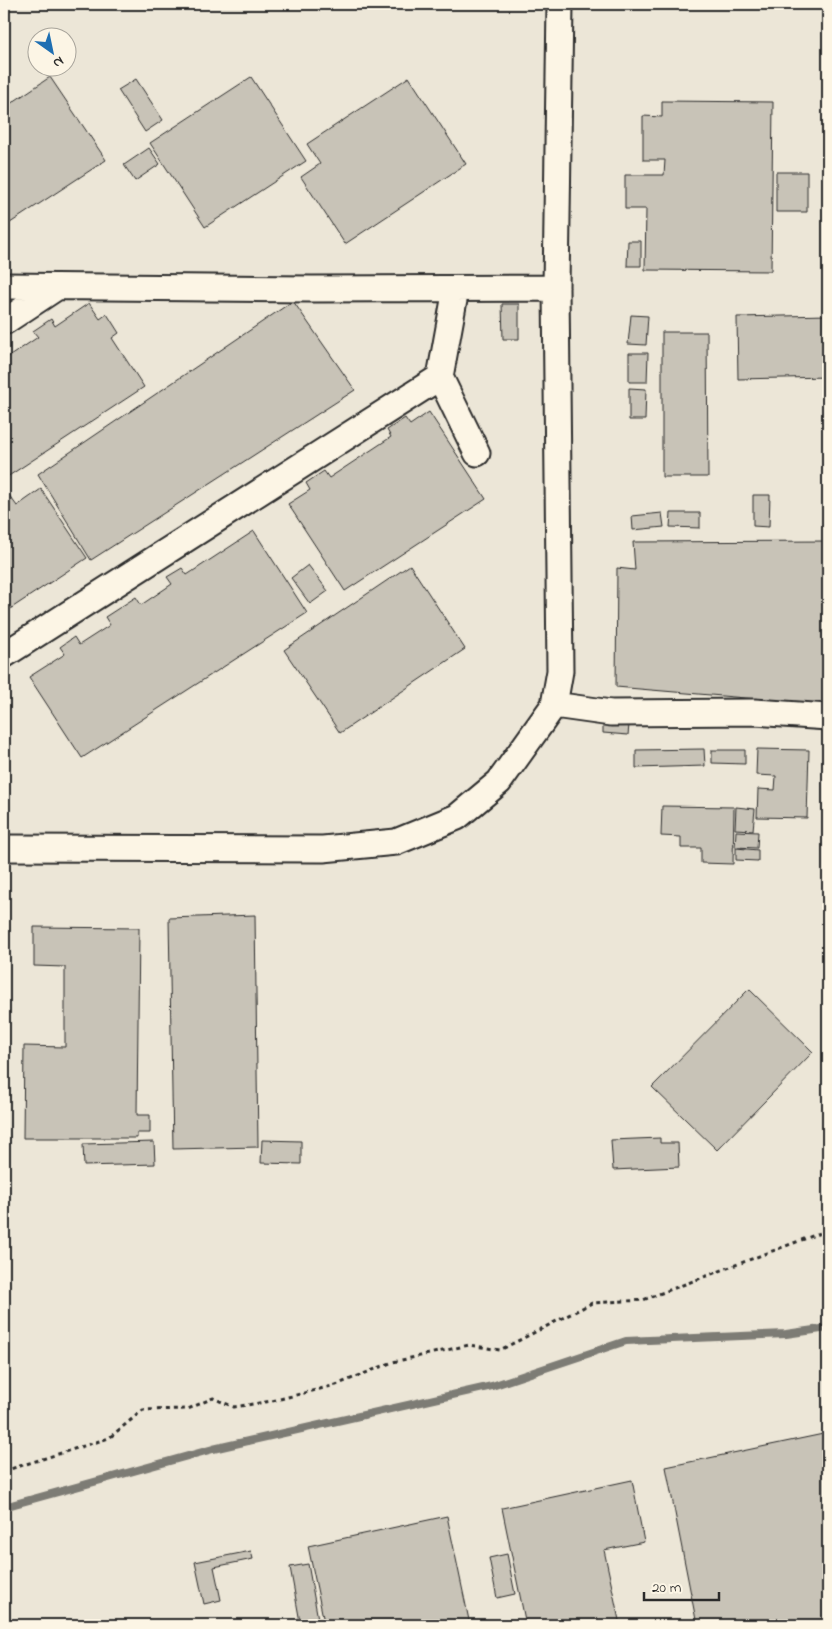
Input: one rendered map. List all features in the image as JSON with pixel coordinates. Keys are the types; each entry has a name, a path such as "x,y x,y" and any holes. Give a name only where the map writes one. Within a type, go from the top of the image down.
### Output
{"street":[{"path":"4,848 323,849 396,842 457,818 500,782 554,705 560,671 556,288 560,4"},
{"path":"4,286 556,288"},
{"path":"4,322 57,287"},
{"path":"456,289 440,376 478,452"},
{"path":"4,655 440,376"},
{"path":"554,705 611,713 754,712 828,717"}],"path":[{"path":"4,1471 109,1438 143,1410 188,1409 213,1398 234,1407 272,1401 336,1385 392,1362 421,1355 468,1345 500,1350 592,1303 643,1300 828,1230"}],"shaded area":[{"path":"4,4 828,4 828,1625 4,1625"}],"building":[{"path":"251,77 306,161 205,227 150,143"},
{"path":"409,77 466,164 345,244 301,177 320,164 307,144"},
{"path":"51,78 106,160 4,227 4,108"},
{"path":"136,79 163,120 145,132 118,90"},
{"path":"662,101 773,102 771,271 645,270 646,209 625,209 625,175 664,175 665,160 643,160 643,116 662,117"},
{"path":"149,148 160,164 135,181 124,165"},
{"path":"776,172 807,172 807,212 776,212"},
{"path":"628,241 641,241 641,266 627,266"},
{"path":"293,301 355,390 91,560 38,474"},
{"path":"89,303 100,319 107,314 119,333 112,338 144,387 4,479 4,360 38,337 33,331 51,319 55,326"},
{"path":"502,304 519,304 519,339 503,339"},
{"path":"631,315 648,316 646,345 628,344"},
{"path":"828,315 828,377 738,379 737,317"},
{"path":"662,332 707,332 708,477 662,477"},
{"path":"629,353 648,353 647,382 629,382"},
{"path":"629,388 646,389 645,420 629,420"},
{"path":"429,412 486,499 345,591 288,504 310,490 306,483 324,471 329,478 391,437 387,430 405,418 410,425"},
{"path":"41,489 87,558 4,613 4,492 6,491 17,506"},
{"path":"753,495 770,495 769,527 753,526"},
{"path":"662,513 664,527 633,530 632,516"},
{"path":"671,513 700,513 700,528 670,527"},
{"path":"254,531 307,613 82,758 29,677 65,654 60,647 74,637 79,645 110,625 105,617 136,597 141,605 172,584 167,577 182,568 187,575"},
{"path":"828,541 828,705 616,687 617,568 635,570 633,542"},
{"path":"308,565 328,591 310,604 291,578"},
{"path":"410,565 465,649 340,733 284,650"},
{"path":"603,723 629,725 628,735 603,733"},
{"path":"704,749 705,766 636,768 636,750"},
{"path":"757,749 809,750 807,818 757,817 758,789 775,790 776,776 756,775"},
{"path":"712,750 745,750 745,764 712,763"},
{"path":"662,806 734,807 733,864 701,863 701,848 681,848 681,837 661,836"},
{"path":"736,807 755,809 753,830 735,829"},
{"path":"736,831 758,832 757,848 735,847"},
{"path":"736,848 758,850 758,861 736,860"},
{"path":"255,915 258,1147 173,1149 169,918"},
{"path":"34,927 139,928 137,1115 150,1115 150,1133 137,1133 137,1138 23,1138 24,1046 65,1047 65,967 34,966"},
{"path":"749,989 813,1052 717,1150 652,1087"},
{"path":"660,1138 660,1143 678,1143 679,1167 613,1170 611,1140"},
{"path":"262,1140 301,1141 301,1164 261,1163"},
{"path":"154,1142 155,1164 84,1166 83,1144"},
{"path":"828,1433 828,1625 697,1625 666,1467"},
{"path":"632,1480 644,1542 604,1550 620,1625 526,1625 502,1508"},
{"path":"447,1516 470,1625 309,1625 324,1622 308,1546"},
{"path":"251,1551 253,1559 214,1567 221,1600 204,1604 195,1562"},
{"path":"507,1554 515,1594 497,1598 489,1558"},
{"path":"308,1564 318,1619 300,1622 290,1567"}],"waterway":[{"path":"4,1507 213,1449 492,1386 626,1341 786,1334 828,1328"}]}
